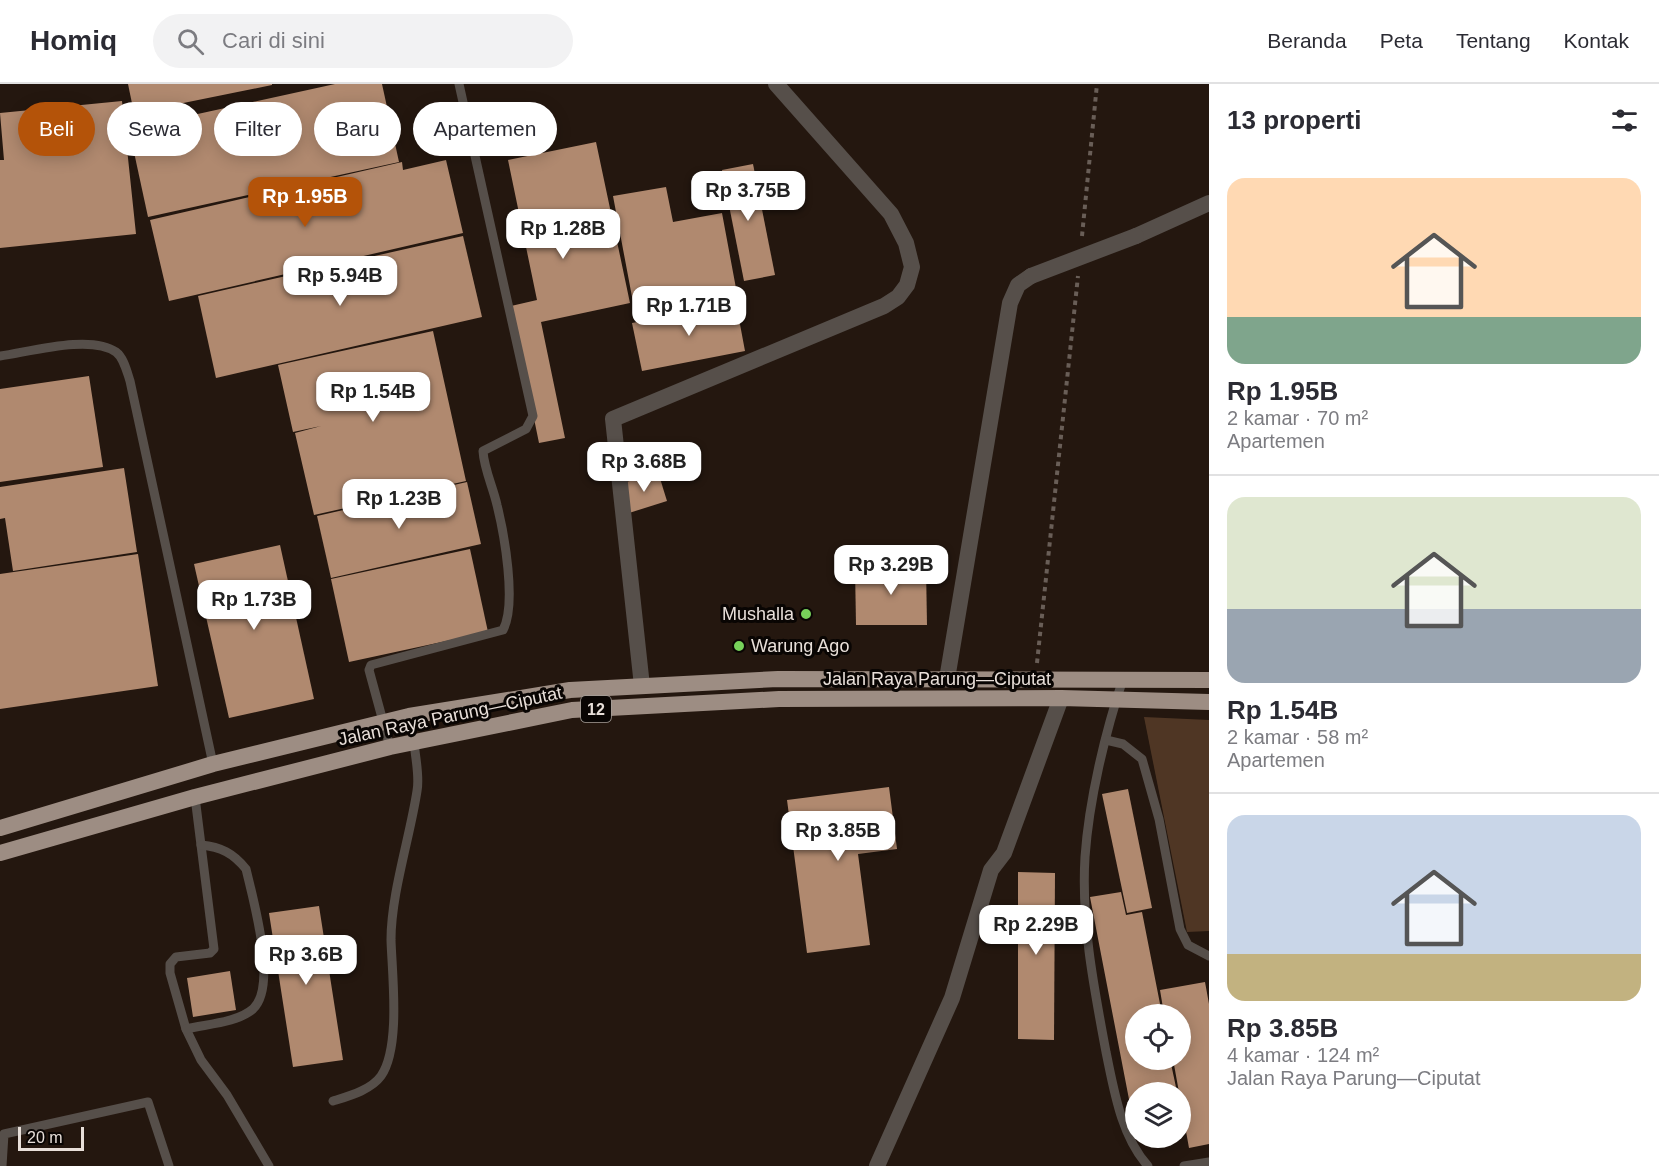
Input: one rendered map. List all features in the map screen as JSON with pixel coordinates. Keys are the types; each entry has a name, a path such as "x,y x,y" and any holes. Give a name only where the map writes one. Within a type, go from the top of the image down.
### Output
{"highway":[{"name":"Jalan Raya Parung—Ciputat","path":"0,828 213,764 409,716 570,690 778,679 1209,680"},
{"name":"Jalan Raya Parung—Ciputat","path":"0,853 195,797 414,741 572,710 779,699 1060,698 1209,702"}],"street":[{"path":"642,686 613,419 884,306 898,297 907,285 912,267 906,243 891,214 776,84"},
{"path":"947,679 1010,303 1018,285 1031,276 1136,236 1209,203"},
{"path":"877,1166 943,1020 991,870 1004,853 1060,698"}],"lane":[{"path":"390,747 369,670 371,665 503,630 507,623 509,594 504,545 498,506 483,451 526,429 533,416 459,84"},
{"path":"0,356 87,343 117,352 123,362 130,381 213,764"},
{"path":"1123,679 1106,740 1085,859 1087,937 1093,985 1115,1095 1129,1135 1148,1166"},
{"path":"1106,740 1123,744 1142,759 1159,819 1180,929 1188,945 1209,956"},
{"path":"333,1101 357,1094 381,1076 389,1054 394,1007 391,937 403,858 418,788 414,741"},
{"path":"195,797 214,949 210,952 176,957 170,964 186,1029 201,1060 227,1095 269,1166"},
{"path":"186,1029 242,1016 253,1009 261,998 264,986 263,959 246,869 237,858 220,847 201,845"},
{"path":"2,1166 4,1134 148,1102 169,1166"},
{"path":"1184,1166 1209,1162"}],"path":[{"path":"1082,238 1097,84"},
{"path":"1035,680 1078,273"}],"shaded area":[{"path":"1144,717 1209,720 1209,931 1187,932"}],"building":[{"path":"128,84 272,84 188,102 132,102"},
{"path":"335,84 382,84 386,102 314,102 314,156 398,156 399,162 148,217 135,156 202,156 202,113 214,110 214,156 302,156 302,102 253,102"},
{"path":"107,102 107,156 128,156 136,234 0,248 0,160 4,160 0,113 18,111 18,156 95,156 95,104"},
{"path":"596,142 630,303 541,322 565,438 539,443 511,306 537,300 508,160 528,156 557,156 557,150"},
{"path":"446,160 463,233 169,301 150,220 402,162 403,170"},
{"path":"753,164 775,275 744,281 722,170"},
{"path":"666,187 673,222 722,213 738,299 636,318 613,196"},
{"path":"463,236 482,317 216,378 198,296"},
{"path":"736,303 745,351 642,371 632,323"},
{"path":"433,331 466,481 314,515 295,433 321,426 293,432 278,365"},
{"path":"89,376 103,467 0,482 0,389"},
{"path":"124,468 137,552 13,571 5,518 0,519 0,487"},
{"path":"658,472 667,501 629,513 620,484"},
{"path":"467,482 481,544 331,578 317,516"},
{"path":"280,545 314,699 229,718 194,564"},
{"path":"470,549 488,632 349,662 331,579"},
{"path":"138,554 158,686 0,709 0,574"},
{"path":"926,567 927,625 856,625 855,568"},
{"path":"889,787 897,849 858,854 870,945 807,953 787,800"},
{"path":"1128,789 1152,908 1127,913 1102,794"},
{"path":"1018,872 1055,873 1054,1040 1018,1039"},
{"path":"1121,892 1126,915 1142,912 1160,1004 1125,1004 1125,1070 1172,1070 1175,1082 1126,1082 1090,897"},
{"path":"319,906 343,1060 293,1067 269,913"},
{"path":"230,971 236,1010 193,1017 187,978"},
{"path":"1205,982 1209,1004 1209,1144 1191,1148 1191,1082 1177,1082 1175,1070 1191,1070 1191,1004 1162,1004 1160,990"}],"place":[{"name":"Mushalla","path":"806,614"},
{"name":"Warung Ago","path":"739,646"}]}
